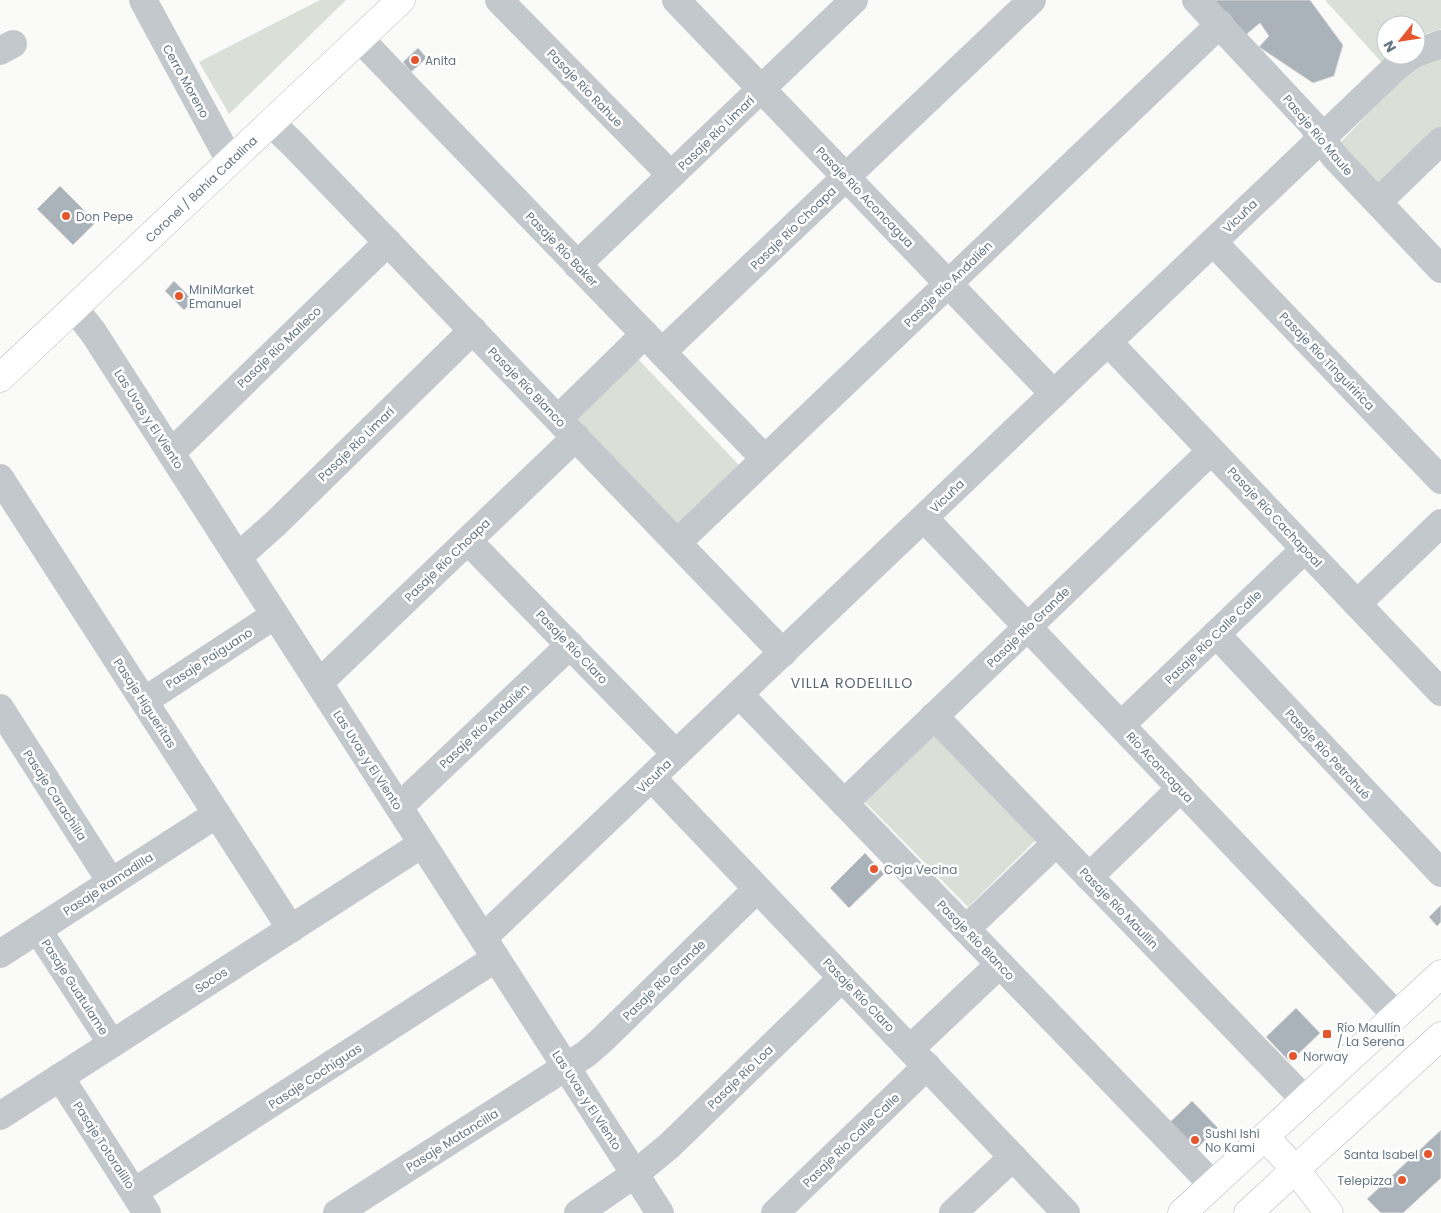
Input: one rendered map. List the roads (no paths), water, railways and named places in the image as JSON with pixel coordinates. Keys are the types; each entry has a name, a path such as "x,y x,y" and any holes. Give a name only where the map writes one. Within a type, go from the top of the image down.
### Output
{"street":[{"name":"Cerro Moreno","path":"143,0 230,161"},
{"name":"Pasaje Río Rahue","path":"499,0 671,176"},
{"name":"Pasaje Río Aconcagua","path":"676,0 1054,394"},
{"name":"Pasaje Río Limarí","path":"577,265 854,0"},
{"name":"Pasaje Río Choapa","path":"319,683 468,540 567,428 653,343 846,177 1032,0"},
{"name":"Pasaje Río Maule","path":"1196,0 1312,124 1334,156 1441,269"},
{"name":"Coronel / Bahía Catalina","path":"0,378 360,39 396,2"},
{"name":"Pasaje Río Andalién","path":"677,543 1220,24"},
{"name":"Pasaje Río Baker","path":"360,39 765,459"},
{"path":"1426,49 1441,44"},
{"name":"Vicuña","path":"490,948 676,754 1399,65"},
{"name":"Pasaje Río Blanco","path":"271,123 783,653"},
{"path":"1378,202 1441,141"},
{"name":"Pasaje Río Malleco","path":"171,453 388,242"},
{"name":"Pasaje Río Tinguiririca","path":"1213,242 1441,480"},
{"name":"Las Uvas y El Viento","path":"74,308 93,332 660,1213"},
{"name":"Pasaje Río Limarí","path":"238,557 276,523 473,330"},
{"name":"Pasaje Río Cachapoal","path":"1108,342 1441,692"},
{"name":"Pasaje Río Grande","path":"844,803 1211,451"},
{"name":"Pasaje Higueritas","path":"0,478 291,929"},
{"name":"Río Aconcagua","path":"924,518 1396,1015"},
{"path":"1357,604 1441,523"},
{"name":"Pasaje Río Claro","path":"468,540 676,754"},
{"name":"Pasaje Río Calle Calle","path":"1121,725 1305,549"},
{"name":"Pasaje Paiguano","path":"144,701 275,615"},
{"name":"Pasaje Río Petrohué","path":"1216,634 1441,873"},
{"name":"Pasaje Río Andalién","path":"399,807 570,645"},
{"name":"Pasaje Río Blanco","path":"739,694 1213,1185"},
{"name":"Pasaje Carachilla","path":"0,708 111,882"},
{"name":"Pasaje Río Maullín","path":"934,716 1305,1100"},
{"name":"Pasaje Río Claro","path":"652,778 1066,1213"},
{"path":"1089,877 1181,788"},
{"name":"Pasaje Ramadilla","path":"1,951 38,930 217,814"},
{"path":"966,929 1056,843"},
{"name":"Socos","path":"0,1116 422,844"},
{"name":"Pasaje Río Grande","path":"566,1067 586,1054 602,1040 757,889"},
{"name":"Pasaje Guatulame","path":"38,930 112,1044"},
{"name":"Pasaje Cochiguas","path":"141,1203 490,948"},
{"name":"Pasaje Río Calle Calle","path":"775,1213 918,1058 1000,964"},
{"path":"1182,1213 1441,974"},
{"name":"Pasaje Río Loa","path":"578,1213 635,1174 669,1146 842,978"},
{"path":"1248,1213 1441,1036"},
{"name":"Pasaje Matancilla","path":"337,1213 566,1067"},
{"name":"Pasaje Totoralillo","path":"60,1078 141,1203"},
{"path":"1265,1137 1295,1169 1329,1213"},
{"path":"952,1213 1013,1157"}],"place":[{"name":"Anita","path":"415,60"},
{"name":"Don Pepe","path":"66,216"},
{"name":"MiniMarket Emanuel","path":"179,296"},
{"name":"Caja Vecina","path":"874,869"},
{"name":"Río Maullín / La Serena","path":"1327,1034"},
{"name":"Norway","path":"1293,1056"},
{"name":"Sushi Ishi No Kami","path":"1195,1140"},
{"name":"Santa Isabel","path":"1428,1154"},
{"name":"Telepizza","path":"1402,1180"}],"district":[{"name":"VILLA RODELILLO","path":"852,683"}]}
